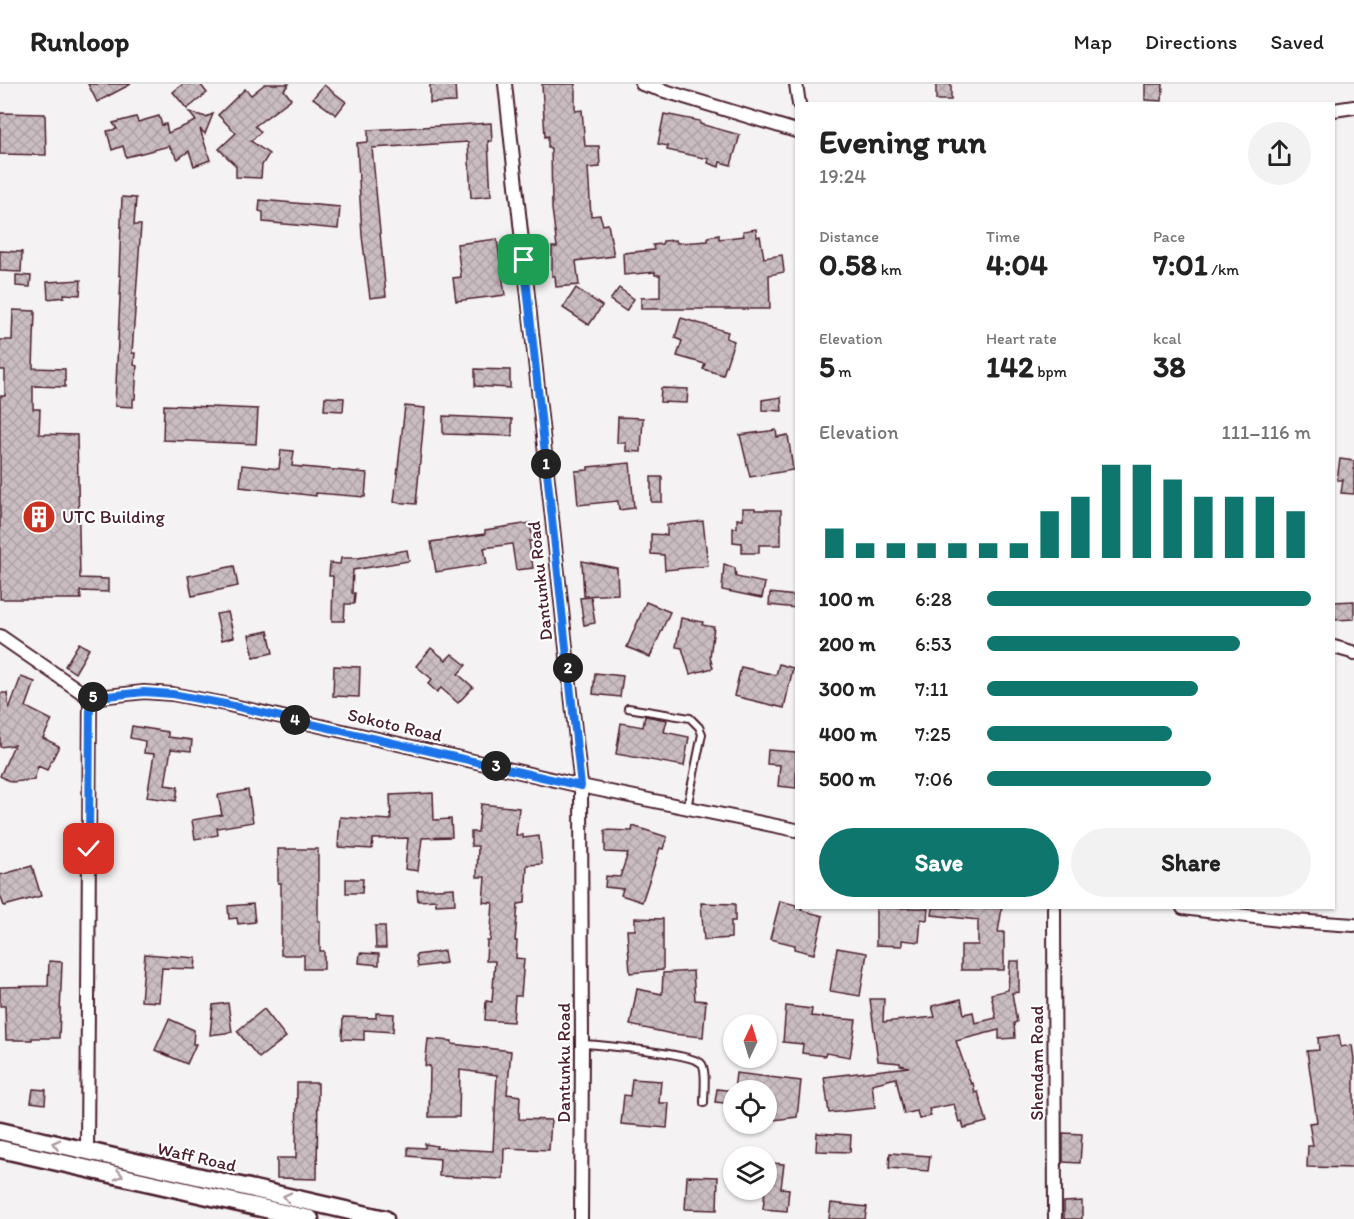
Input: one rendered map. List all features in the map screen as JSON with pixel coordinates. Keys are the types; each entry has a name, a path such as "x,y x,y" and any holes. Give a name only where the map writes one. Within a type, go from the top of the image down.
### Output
{"street":[{"name":"Dantunku Road","path":"505,84 581,786 580,1219"},
{"path":"642,84 795,132"},
{"path":"796,84 799,102"},
{"path":"1335,110 1354,107"},
{"path":"0,636 90,698 87,1152"},
{"path":"1335,647 1354,654"},
{"name":"Sokoto Road","path":"90,698 144,692 193,698 581,786 795,830"},
{"name":"Shendam Road","path":"1054,909 1055,1219"},
{"path":"1191,909 1279,920 1354,925"},
{"name":"Waff Road","path":"0,1131 385,1219"},
{"name":"Waff Road","path":"0,1149 310,1219"}],"lane":[{"path":"628,708 690,718 699,728 702,734 687,807"},
{"path":"582,1044 611,1045 687,1058 700,1063 705,1069 704,1103"}],"building":[{"path":"88,84 131,84 97,102"},
{"path":"183,84 200,84 207,93 187,109 173,92"},
{"path":"265,84 289,84 284,90 291,99 255,126 261,132 251,141 269,154 262,165 261,178 236,177 236,166 219,149 236,133 218,115 245,89 251,95"},
{"path":"430,84 455,84 456,102 430,103"},
{"path":"542,84 575,84 575,111 582,110 585,146 599,146 600,167 588,168 591,216 600,215 603,225 608,224 614,256 576,261 579,285 556,287 555,276 552,276 552,247 557,247 552,209 551,148 548,148 548,136 545,137"},
{"path":"936,84 951,84 951,100 936,100"},
{"path":"1145,84 1163,84 1162,101 1145,100"},
{"path":"324,85 346,102 336,115 313,98"},
{"path":"189,112 206,117 213,114 205,134 200,129 210,160 194,166 189,151 178,159 169,146 126,157 123,146 112,150 107,131 117,129 113,123 136,117 138,122 159,116 162,125 166,124 168,133 196,121"},
{"path":"0,113 45,114 46,155 0,154"},
{"path":"664,114 700,121 700,124 740,135 731,165 720,162 719,167 708,163 709,159 667,150 668,146 658,144"},
{"path":"491,123 492,141 488,141 491,196 471,198 468,142 372,148 386,296 370,298 362,236 357,143 368,142 368,130"},
{"path":"122,197 136,198 134,225 141,225 132,353 135,353 134,365 137,366 133,407 115,406"},
{"path":"260,200 340,207 338,229 263,222 263,212 259,211"},
{"path":"756,229 757,237 760,236 764,258 782,255 784,272 769,275 770,309 641,309 641,298 660,297 660,275 655,275 655,272 624,275 623,253 654,250 653,245 662,244 663,241 695,242 708,241 708,237 719,235 719,239 744,236 743,231"},
{"path":"497,239 505,295 456,301 453,278 461,277 457,244"},
{"path":"0,251 22,252 21,272 0,271"},
{"path":"16,275 31,276 30,287 16,286"},
{"path":"81,280 80,295 64,294 64,297 48,299 47,282"},
{"path":"576,288 602,306 589,325 563,308"},
{"path":"619,288 634,299 626,311 610,300"},
{"name":"UTC Building","path":"13,310 35,311 33,368 65,369 65,387 33,386 33,409 40,409 39,434 77,435 80,578 108,579 108,592 80,591 81,599 0,599 0,396 5,396 5,370 0,370 0,340 12,340"},
{"path":"681,318 728,332 726,338 734,341 723,375 703,369 705,364 677,356 682,341 675,338"},
{"path":"475,369 510,370 510,388 475,386"},
{"path":"661,388 688,389 687,403 660,402"},
{"path":"325,397 344,398 343,411 324,410"},
{"path":"781,397 782,411 762,410 762,400"},
{"path":"164,405 258,409 256,444 163,440"},
{"path":"405,406 425,408 416,504 394,502"},
{"path":"443,416 512,419 512,436 443,434"},
{"path":"618,417 643,418 641,452 626,451 626,443 617,443"},
{"path":"776,430 777,437 788,435 793,470 750,477 740,435"},
{"path":"281,450 294,451 292,466 367,473 365,497 316,493 316,496 240,487 242,465 279,469"},
{"path":"1340,459 1354,461 1354,494 1341,493 1343,480 1337,480"},
{"path":"630,463 634,508 619,510 618,501 578,505 575,471 588,470 588,467"},
{"path":"651,477 662,477 662,502 651,502"},
{"path":"743,508 781,510 781,545 759,545 759,553 742,553 742,543 733,542 733,528 737,528 737,519 743,520"},
{"path":"703,521 708,566 665,570 664,555 651,554 651,534 667,535 667,525"},
{"path":"530,523 533,541 529,541 533,568 516,570 512,544 484,548 487,564 436,572 431,542 485,534 485,530"},
{"path":"407,550 409,561 353,570 354,604 345,604 344,621 332,621 333,576 329,576 330,563 340,564 341,558 358,558"},
{"path":"582,561 617,568 618,594 584,596"},
{"path":"724,564 735,568 736,577 765,583 762,598 722,590"},
{"path":"234,566 238,586 192,596 188,576"},
{"path":"770,593 795,596 795,608 769,605"},
{"path":"591,597 595,623 584,625 580,598"},
{"path":"1354,601 1354,619 1335,620 1335,602"},
{"path":"646,602 670,612 650,657 627,647"},
{"path":"228,612 234,637 222,640 216,614"},
{"path":"681,618 703,622 702,625 714,627 710,657 713,668 690,674 682,648 676,647"},
{"path":"268,631 273,653 254,657 249,635"},
{"path":"79,643 89,649 75,673 65,666"},
{"path":"431,648 446,660 452,654 466,665 458,674 473,687 458,703 441,688 437,692 428,684 432,679 416,666"},
{"path":"779,664 793,668 784,708 734,696 741,667 776,675"},
{"path":"334,666 360,667 359,697 333,696"},
{"path":"595,673 623,676 620,697 593,694"},
{"path":"21,677 35,682 26,707 52,720 43,738 59,746 47,770 38,766 34,780 11,782 0,776 14,745 0,747 0,693 7,693 9,709"},
{"path":"645,716 667,720 664,732 689,737 684,766 616,754 621,723 643,727"},
{"path":"132,726 168,732 168,737 192,740 191,751 171,749 165,785 178,787 176,801 147,797 154,754 144,753 145,741 130,738"},
{"path":"768,750 795,752 795,788 778,786 780,765 767,764"},
{"path":"248,790 253,822 217,828 218,835 195,839 192,820 222,815 218,795"},
{"path":"433,793 434,820 451,819 452,837 422,838 418,871 405,869 408,838 373,839 372,849 338,847 340,817 391,820 390,795"},
{"path":"481,804 519,808 516,835 523,835 523,838 539,836 542,864 527,865 525,903 518,904 516,958 524,959 521,996 515,996 513,1022 485,1020 486,1001 492,1002 495,961 486,961 493,903 483,902 485,877 477,877 478,846 471,846 471,832 478,832"},
{"path":"633,826 667,837 663,849 660,848 642,902 621,895 623,889 605,887 606,876 620,877 628,853 605,852 605,830 632,831"},
{"path":"278,849 318,849 318,921 320,921 320,951 324,951 324,969 304,969 304,955 281,955 281,883 278,883"},
{"path":"32,866 41,896 4,906 0,895 0,875"},
{"path":"346,879 363,879 362,893 346,893"},
{"path":"454,888 455,904 436,905 436,900 418,901 417,890"},
{"path":"780,901 795,905 795,909 823,916 814,954 794,949 795,945 770,939"},
{"path":"701,903 735,904 735,921 731,921 731,938 704,940"},
{"path":"253,904 255,922 238,924 237,918 229,919 228,906"},
{"path":"876,909 928,909 927,920 921,919 919,942 902,940 902,946 876,945"},
{"path":"933,909 1002,909 998,932 1004,932 1004,970 961,970 961,945 978,945 978,920 932,915"},
{"path":"635,918 663,919 663,970 630,973 627,930 635,930"},
{"path":"375,926 385,926 386,948 376,948"},
{"path":"837,948 867,953 860,996 830,991"},
{"path":"444,951 446,963 418,967 416,955"},
{"path":"360,953 379,954 379,965 359,963"},
{"path":"145,954 196,958 195,969 162,968 159,1002 141,1001"},
{"path":"49,961 62,962 59,1038 6,1040 5,1006 0,1006 0,987 48,986"},
{"path":"1010,961 1019,961 1019,992 1012,993 1017,1022 1014,1023 1015,1038 999,1039 999,1030 956,1041 971,1084 973,1083 975,1093 978,1092 987,1122 964,1128 962,1121 959,1122 954,1104 929,1109 931,1116 919,1119 917,1111 904,1114 896,1078 872,1084 875,1108 829,1113 824,1077 909,1067 900,1065 900,1063 878,1061 870,999 884,999 883,1022 935,1017 932,1006 961,999 964,1014 973,1012 975,1023 996,1018 991,994 1008,990"},
{"path":"693,971 695,1000 706,1001 703,1037 672,1034 630,1025 637,989 662,994 663,973"},
{"path":"228,1003 232,1032 210,1035 213,1005"},
{"path":"786,1006 812,1009 811,1016 856,1020 850,1057 826,1053 825,1056 802,1053 803,1044 783,1042"},
{"path":"264,1009 286,1037 259,1058 237,1031"},
{"path":"376,1013 394,1014 393,1032 364,1030 364,1040 342,1039 343,1017 376,1018"},
{"path":"169,1019 194,1030 193,1044 196,1044 187,1064 155,1050"},
{"path":"1339,1035 1341,1047 1352,1045 1354,1059 1354,1168 1307,1167 1308,1146 1313,1146 1309,1123 1317,1122 1307,1051 1319,1050 1318,1038"},
{"path":"428,1039 511,1051 507,1094 520,1096 519,1119 551,1120 549,1150 504,1148 503,1179 439,1176 440,1159 408,1156 408,1147 425,1148 425,1144 437,1146 436,1148 493,1151 497,1075 460,1070 459,1117 429,1117 430,1066 425,1066"},
{"path":"736,1073 801,1081 797,1117 777,1120 777,1080 735,1080"},
{"path":"632,1079 661,1081 659,1103 669,1103 667,1128 621,1124 624,1095 630,1096"},
{"path":"297,1083 318,1083 317,1179 277,1178 277,1158 296,1158"},
{"path":"33,1089 46,1090 45,1104 31,1102"},
{"path":"717,1089 723,1090 723,1103 715,1102"},
{"path":"817,1133 851,1135 850,1152 816,1151"},
{"path":"1063,1133 1082,1134 1080,1163 1063,1162"},
{"path":"890,1153 930,1156 928,1171 889,1168"},
{"path":"777,1163 784,1164 781,1188 789,1189 787,1211 763,1209 764,1200 777,1200"},
{"path":"687,1176 718,1177 717,1210 685,1209"},
{"path":"1082,1201 1082,1219 1064,1219 1064,1202"},
{"path":"831,1203 867,1207 865,1219 829,1219"}],"place":[{"name":"UTC Building","path":"39,517"}],"route":[{"path":"89,849 90,698 144,692 172,694 225,704 581,786 524,260"}]}
